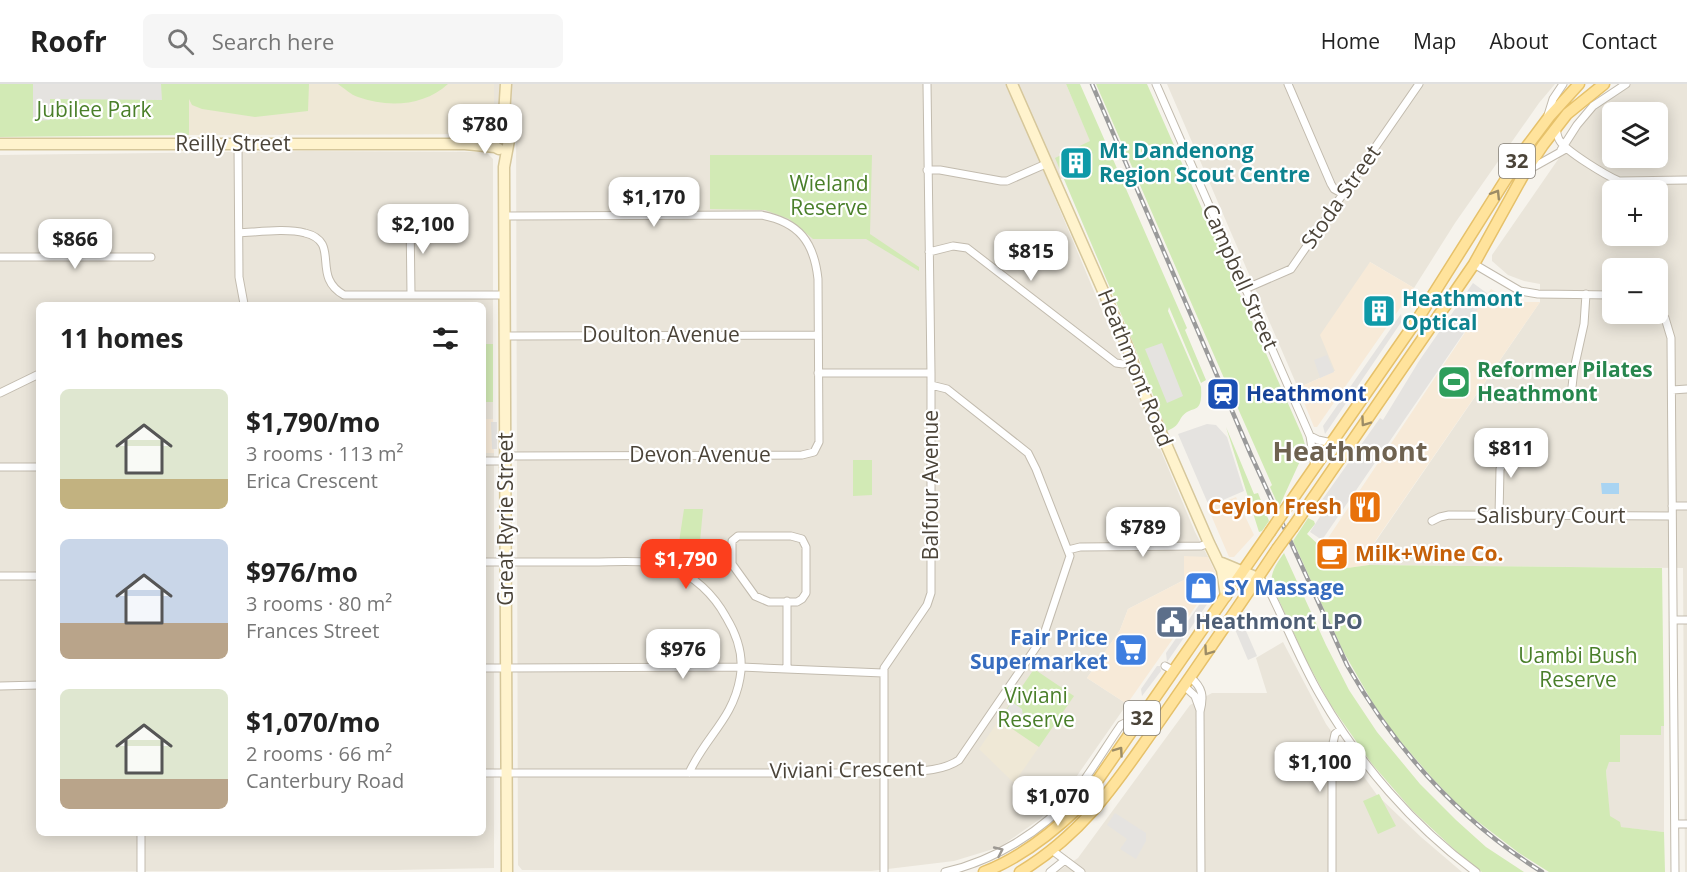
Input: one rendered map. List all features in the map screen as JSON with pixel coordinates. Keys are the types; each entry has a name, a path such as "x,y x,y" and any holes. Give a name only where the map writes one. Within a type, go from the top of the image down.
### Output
{"main road":[{"name":"32","path":"984,872 1016,856 1057,828 1090,793 1139,722 1170,669 1241,575 1419,317 1509,172 1546,120 1579,84"},
{"name":"32","path":"1020,872 1053,851 1096,809 1187,681 1474,264 1525,172 1556,128 1577,104 1604,84"},
{"path":"1458,254 1474,264"},
{"path":"1384,368 1396,377"},
{"path":"1294,497 1300,501 1312,499"},
{"path":"1170,669 1187,681"}],"street":[{"name":"Great Ryrie Street","path":"506,84 502,145 504,167 507,872"},
{"name":"Balfour Avenue","path":"884,872 883,673 885,664 927,605 930,596 931,373 927,84"},
{"name":"Heathmont Road","path":"1012,84 1220,566 1226,596"},
{"name":"Campbell Street","path":"1156,84 1310,436 1315,467"},
{"path":"1288,84 1331,184 1334,189 1343,194"},
{"name":"Stoda Street","path":"1245,289 1291,269 1419,84"},
{"path":"1546,120 1553,99 1563,84"},
{"path":"1525,172 1565,148 1576,125 1593,106 1626,84"},
{"name":"Great Ryrie Street","path":"496,135 504,115"},
{"path":"1556,128 1558,137 1565,148 1619,181 1687,180"},
{"path":"496,135 493,140 502,145"},
{"name":"Reilly Street","path":"465,144 496,135"},
{"name":"Reilly Street","path":"0,144 502,145"},
{"path":"238,144 239,277 244,302"},
{"path":"927,170 1007,181 1048,164"},
{"path":"504,216 762,215 781,220 793,226 814,254 818,273 818,373 931,373"},
{"path":"410,216 411,294"},
{"path":"239,233 297,231 315,236 326,251 327,277 332,286 344,295 504,295"},
{"path":"929,252 953,246 967,248 1116,363 1123,364 1133,361"},
{"path":"0,257 151,257"},
{"path":"1474,264 1520,291 1538,294 1602,294"},
{"path":"1572,387 1584,324 1586,294"},
{"path":"1667,324 1670,331 1672,390 1675,872"},
{"name":"Doulton Avenue","path":"504,336 817,335"},
{"name":"Devon Avenue","path":"506,459 809,454 816,449 819,441 818,373"},
{"path":"0,393 36,375"},
{"path":"931,385 947,389 1028,453 1068,550 1080,547 1201,546 1209,543"},
{"path":"1672,390 1687,389"},
{"path":"1310,436 1332,443"},
{"path":"1498,516 1500,469 1518,439"},
{"path":"486,462 506,459"},
{"path":"0,467 36,467"},
{"path":"1672,506 1687,506"},
{"name":"Salisbury Court","path":"1432,521 1440,516 1449,515 1672,516"},
{"path":"791,536 804,540 806,593 800,601 787,601 763,600 751,591 732,562 734,537 791,536"},
{"name":"Viviani Crescent","path":"486,773 883,773 952,765 958,760 1043,637 1069,564 1068,550"},
{"path":"486,562 634,561 659,564 678,571 707,591 720,607 734,634 740,652 740,679 721,726 696,757 689,773"},
{"path":"1220,566 1255,582 1271,594 1302,662 1341,729 1389,791 1466,869 1476,872"},
{"path":"0,576 36,576"},
{"path":"787,601 787,669"},
{"path":"1673,620 1687,620"},
{"path":"486,668 741,667 883,673"},
{"path":"1187,681 1203,690"},
{"path":"1187,681 1200,712"},
{"path":"0,686 36,686"},
{"path":"1195,696 1203,690"},
{"path":"1201,872 1200,712 1203,690"},
{"path":"945,872 1002,850 1031,833 1073,795 1121,725 1127,722 1139,722"},
{"path":"1332,872 1332,748 1335,734 1341,729"},
{"path":"1675,824 1687,824"},
{"path":"141,836 141,872"},
{"path":"1053,851 1081,872"},
{"path":"1050,872 1065,860"}],"shaded area":[{"path":"33,84 161,84 162,100 50,99 50,120 33,121"},
{"path":"189,84 1066,84 1100,163 1049,184 1195,532 1208,557 1184,557 1184,580 1128,609 1120,630 1087,678 1127,704 1072,783 1040,819 1000,847 954,861 871,871 522,870 518,865 516,117 494,116 476,134 189,135"},
{"path":"189,84 494,84 494,116 476,134 189,135"},
{"path":"1167,84 1555,84 1539,103 1455,223 1414,288 1370,262 1335,371 1298,388"},
{"path":"1631,84 1687,84 1687,872 1685,872 1683,568 1369,565 1365,557 1540,302 1540,284 1508,275 1492,261 1492,255 1588,116 1602,103 1602,168 1668,168 1668,102 1604,102"},
{"path":"306,151 486,152 493,159 493,344 486,344 486,302 36,302 36,836 486,836 486,453 494,453 494,868 0,872 0,155"},
{"path":"1370,262 1414,288 1317,427 1314,427 1298,388 1335,371 1320,335"},
{"path":"1473,283 1488,294 1468,323 1470,324 1322,540 1310,532 1321,515 1315,510 1380,418 1383,420 1419,361"},
{"path":"1491,289 1512,302 1540,302 1365,556 1369,565 1340,569 1318,553 1470,325 1468,323"},
{"path":"1401,314 1402,321 1325,434 1323,426"},
{"path":"1162,343 1183,396 1167,403 1145,349"},
{"path":"1327,355 1334,372 1320,378 1314,360"},
{"path":"1331,390 1338,395 1335,399 1331,397 1314,404 1311,399"},
{"path":"486,402 493,402 493,419 486,419"},
{"path":"486,419 493,419 494,453 486,453"},
{"path":"491,422 497,422 497,449 492,449"},
{"path":"1207,424 1216,425 1227,437 1244,491 1209,506 1178,434"},
{"path":"1236,497 1254,535 1234,557 1229,557 1208,508"},
{"path":"1184,556 1208,557 1217,576 1127,704 1087,678 1120,630 1128,609 1184,580"},
{"path":"1216,585 1217,590 1167,662 1166,653 1212,586"},
{"path":"1243,624 1257,656 1248,660 1234,627"},
{"path":"1283,642 1326,724 1377,795 1462,872 1057,872 1078,858 1190,705 1212,693 1267,693 1256,658"},
{"path":"1157,666 1160,666 1161,671 1142,696 1141,689"},
{"path":"1012,702 1022,709 1024,722 1014,727 1001,718"},
{"path":"999,720 1039,747 1014,783 979,749"},
{"path":"1618,725 1664,726 1664,832 1610,826 1606,771"},
{"path":"1115,813 1146,833 1146,841 1136,859 1120,849 1127,839 1107,825"}],"green space":[{"name":"Jubilee Park","path":"0,84 309,84 308,111 255,117 202,109 192,105 189,99 189,135 0,137"},
{"path":"338,84 448,84 417,101 393,104 358,97"},
{"path":"1066,84 1080,84 1187,328 1185,330 1206,380 1201,383 1169,307 1168,311 1201,387 1201,397 1198,406 1185,414 1176,426 1167,431 1130,335 1055,158 1090,141"},
{"path":"1096,84 1147,84 1302,435 1306,448 1279,507 1270,487 1272,485 1232,395 1234,394 1230,384 1227,385"},
{"name":"Wieland Reserve","path":"710,155 872,155 870,234 919,267 919,271 866,239 813,239 789,219 765,210 710,209"},
{"path":"486,344 493,344 493,402 486,402"},
{"path":"1226,427 1254,494 1258,493 1269,521 1259,532"},
{"path":"853,460 872,460 872,495 853,496"},
{"path":"684,509 703,509 697,574 676,562"},
{"name":"Uambi Bush Reserve","path":"1308,518 1315,524 1307,534 1321,547 1318,553 1340,569 1369,565 1662,568 1664,726 1661,726 1661,735 1620,735 1620,762 1609,762 1606,771 1610,816 1620,822 1621,827 1664,832 1665,872 1549,872 1519,853 1464,811 1395,735 1374,705 1343,651 1293,541"},
{"path":"1284,553 1349,690 1377,732 1420,784 1456,820 1486,847 1524,872 1482,872 1471,865 1412,810 1372,764 1330,704 1305,658 1273,587 1272,574"},
{"name":"Viviani Reserve","path":"1034,669 1074,696 1039,747 999,720"},
{"path":"1379,794 1396,826 1378,834 1363,801"}],"water":[{"path":"1601,483 1619,483 1619,494 1602,494"}],"railway":[{"path":"1092,84 1251,455 1347,665 1386,725 1431,780 1483,830 1542,872"}],"place":[{"name":"Mt Dandenong Region Scout Centre","path":"1076,163"},
{"name":"Heathmont Optical","path":"1379,311"},
{"name":"Reformer Pilates Heathmont","path":"1454,382"},
{"name":"Heathmont","path":"1223,394"},
{"name":"Ceylon Fresh","path":"1365,507"},
{"name":"Milk+Wine Co.","path":"1332,554"},
{"name":"SY Massage","path":"1201,588"},
{"name":"Heathmont LPO","path":"1172,622"},
{"name":"Fair Price Supermarket","path":"1131,650"}],"district":[{"name":"Heathmont","path":"1350,452"}]}
